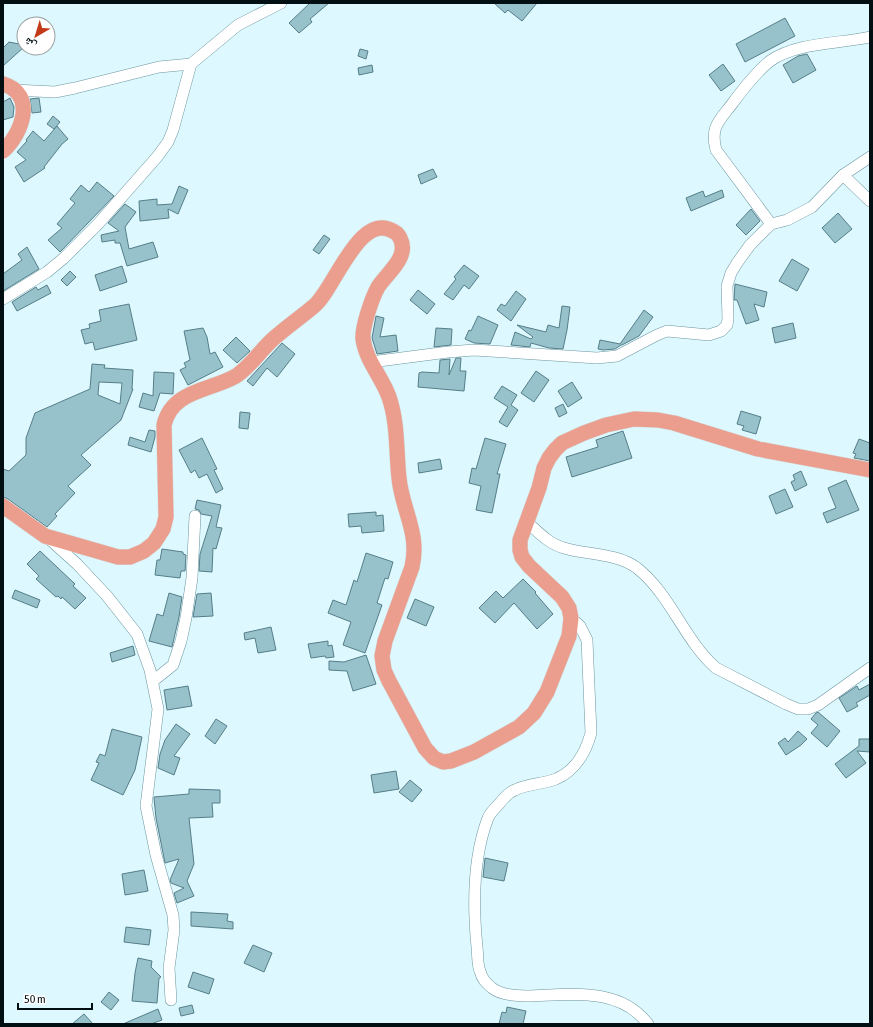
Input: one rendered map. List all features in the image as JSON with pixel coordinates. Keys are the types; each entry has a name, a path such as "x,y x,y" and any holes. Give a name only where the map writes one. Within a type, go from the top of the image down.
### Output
{"main road":[{"path":"3,151 10,145 21,127 23,110 21,98 9,87"},
{"path":"3,506 45,536 118,557 130,558 144,551 154,543 163,529 166,517 164,425 166,416 171,409 192,393 236,375 248,366 271,341 321,300 331,286 351,250 360,239 373,229 385,228 397,233 402,242 403,252 376,291 363,337 365,349 384,386 394,412 399,479 402,497 412,528 415,544 412,567 385,641 382,656 384,670 389,681 425,748 434,758 443,762 451,761 474,752 519,727 534,713 547,692 569,636 571,618 569,608 562,597 529,566 522,557 520,550 520,540 544,468 554,450 562,443 606,425 634,419 658,420 674,423 758,449 870,470"}],"street":[{"path":"3,299 47,272 64,258 98,224 157,157 168,142 173,130 191,64 238,25 281,3"},
{"path":"771,224 716,150 713,139 714,131 719,121 749,82 771,61 797,49 870,38"},
{"path":"9,87 55,92 159,66 191,64"},
{"path":"371,362 474,350 597,358 617,356 657,335 667,332 709,335 721,331 727,325 727,286 731,273 750,245 771,224 787,220 812,207 843,175 870,157"},
{"path":"843,175 870,201"},
{"path":"153,681 173,665 181,641 192,578 195,516"},
{"path":"527,522 550,542 563,548 617,559 636,568 650,581 664,599 708,661 716,668 786,704 798,709 808,710 818,705 870,668"},
{"path":"45,536 77,564 107,596 137,634 153,681 158,709 146,806 156,855 173,915 174,930 169,968 171,1000"},
{"path":"571,618 580,626 587,640 592,733 588,747 569,772 556,779 514,790 499,803 488,817 481,840 477,871 474,918 479,970 485,983 495,991 516,996 568,994 601,996 617,1000 636,1010 648,1024"}],"building":[{"path":"310,3 329,3 310,19 312,22 299,33 289,23"},
{"path":"494,3 537,3 522,21 508,10 505,13"},
{"path":"785,18 795,36 745,62 736,44"},
{"path":"9,42 16,43 16,54 3,66 3,48"},
{"path":"360,49 368,51 366,59 358,56"},
{"path":"807,54 816,70 793,83 783,65 798,56"},
{"path":"723,64 735,81 721,91 709,75"},
{"path":"372,65 373,72 359,75 358,68"},
{"path":"10,98 14,107 13,117 3,120 3,102"},
{"path":"39,98 41,112 32,113 30,99"},
{"path":"53,116 60,122 54,129 47,124"},
{"path":"57,126 68,139 62,144 44,167 45,168 24,182 15,167 26,160 17,152 27,141 26,140 33,131 44,141"},
{"path":"433,169 437,177 421,184 418,175"},
{"path":"97,182 114,196 60,252 48,240 62,228 57,224 75,203 70,199 81,185 89,192"},
{"path":"179,186 188,190 178,214 168,209 169,218 140,221 139,201 157,199 157,205 172,204"},
{"path":"722,190 724,197 691,211 686,198 703,191 705,197"},
{"path":"125,204 136,212 125,227 129,249 153,242 158,257 127,266 120,243 115,243 115,240 102,242 101,235 119,231 108,223"},
{"path":"751,209 760,221 746,235 736,225"},
{"path":"838,213 852,229 835,243 822,228"},
{"path":"324,235 330,239 319,254 313,250"},
{"path":"27,247 39,269 3,291 3,274 22,260 18,254"},
{"path":"792,259 809,269 797,291 779,281"},
{"path":"464,265 479,276 469,289 464,285 453,300 444,294 456,279 454,277"},
{"path":"122,266 127,282 100,291 95,275"},
{"path":"70,271 76,277 67,286 61,280"},
{"path":"735,284 767,292 764,307 754,304 759,320 746,324 737,300 734,300"},
{"path":"47,285 51,293 17,311 12,302 36,287 38,290"},
{"path":"418,290 435,304 427,314 410,300"},
{"path":"516,291 526,299 511,321 497,310 501,304 505,306"},
{"path":"129,304 137,340 95,350 93,342 85,344 81,330 90,328 89,324 101,321 99,310"},
{"path":"562,306 570,307 563,349 549,348 531,343 530,347 511,345 515,332 531,339 533,337 517,325 546,332 548,325 559,328"},
{"path":"644,310 653,317 639,336 615,349 598,349 600,340 620,344"},
{"path":"376,316 384,318 380,337 396,335 398,351 377,354 372,338"},
{"path":"478,316 498,325 490,344 474,343 465,339 469,330 471,331"},
{"path":"793,323 796,338 775,343 772,328"},
{"path":"203,328 207,337 210,354 215,352 223,367 188,385 180,370 186,367 184,363 190,360 184,331"},
{"path":"436,328 452,329 451,345 434,347"},
{"path":"236,337 250,351 237,363 223,350"},
{"path":"282,343 295,354 277,377 267,368 253,386 247,381"},
{"path":"456,358 461,358 460,371 466,371 464,391 418,387 419,373 439,373 440,360 450,359 449,375"},
{"path":"92,364 105,365 104,368 133,370 133,389 121,420 81,455 91,465 68,486 75,493 55,514 57,516 47,527 3,497 3,469 9,471 26,455 26,438 35,413 90,389","holes":["99,382 122,383 120,404 98,395"]},
{"path":"536,371 549,380 534,402 521,393"},
{"path":"154,372 174,373 173,394 160,393 154,411 139,407 143,393 153,396"},
{"path":"572,382 582,398 568,407 558,391"},
{"path":"502,386 517,395 511,405 518,410 507,427 499,422 508,407 494,398"},
{"path":"563,404 567,413 559,417 555,408"},
{"path":"741,411 761,417 756,434 742,430 744,426 737,424"},
{"path":"240,412 250,413 248,429 239,428"},
{"path":"149,430 155,431 151,452 128,445 130,437 145,442"},
{"path":"623,431 632,458 572,477 566,457 598,447 596,440"},
{"path":"202,438 217,469 214,470 223,489 216,493 207,474 199,478 195,470 191,473 179,450"},
{"path":"485,438 506,444 497,474 500,474 492,513 476,510 481,486 469,483 472,468 476,469"},
{"path":"859,439 870,443 870,461 854,458 856,454 853,453"},
{"path":"440,459 442,469 419,473 418,463"},
{"path":"801,471 807,485 795,491 791,482 795,480 793,475"},
{"path":"846,480 859,510 827,523 823,513 836,508 828,488"},
{"path":"785,489 793,507 776,514 769,496"},
{"path":"197,500 221,505 216,527 222,528 216,549 213,548 212,572 199,571 200,554 212,516 201,514 199,510 195,509"},
{"path":"376,512 376,516 383,515 384,531 362,533 361,526 349,527 348,514"},
{"path":"162,549 183,552 183,554 186,555 185,571 181,571 180,578 155,575 157,560 160,560"},
{"path":"40,551 75,584 73,586 86,598 75,609 62,597 61,599 58,596 56,597 36,579 39,576 27,564"},
{"path":"366,553 393,562 388,579 385,578 377,603 382,605 365,653 343,645 351,622 328,613 333,600 346,605 354,580 357,582"},
{"path":"523,579 536,592 535,593 553,614 537,629 514,603 495,623 479,608 496,591 503,598"},
{"path":"15,590 40,600 37,608 12,598"},
{"path":"169,593 182,597 172,647 149,641 157,614 163,616"},
{"path":"211,593 213,616 193,617 197,594"},
{"path":"415,599 434,607 426,626 407,618"},
{"path":"271,627 276,650 258,653 255,638 245,640 244,633"},
{"path":"328,641 328,646 332,645 334,657 326,658 325,656 311,658 308,644"},
{"path":"133,646 135,655 112,662 110,653"},
{"path":"366,655 376,684 353,691 347,671 329,670 329,661 344,662"},
{"path":"870,684 870,695 856,703 858,706 847,712 839,698 857,686 859,690"},
{"path":"188,686 192,706 167,710 164,690"},
{"path":"818,712 840,731 827,747 811,733 818,725 811,719"},
{"path":"216,719 227,726 215,744 205,736"},
{"path":"176,724 190,734 174,756 180,758 174,775 158,768 160,754 165,740"},
{"path":"112,729 142,737 135,770 123,795 91,780 99,763 96,762 100,754 105,756"},
{"path":"798,731 807,739 786,755 778,743 785,738 788,742"},
{"path":"859,739 870,739 870,752 857,751 866,763 846,778 835,764 859,746"},
{"path":"396,771 399,789 374,793 371,775"},
{"path":"410,780 422,790 412,802 399,792"},
{"path":"189,789 220,790 220,803 212,803 213,817 189,818 194,864 187,881 194,896 177,903 174,893 184,888 171,883 170,880 179,859 165,863 156,818 154,797 189,794"},
{"path":"485,858 508,863 504,881 483,877"},
{"path":"144,870 148,891 125,895 122,874"},
{"path":"191,912 228,914 227,921 233,922 233,929 191,926"},
{"path":"126,927 151,930 149,945 124,942"},
{"path":"253,945 272,953 264,972 244,963"},
{"path":"138,958 152,961 151,967 161,977 159,978 157,1003 132,1001"},
{"path":"193,972 214,979 209,994 188,987"},
{"path":"109,992 119,1000 111,1010 101,1002"},
{"path":"192,1005 194,1013 181,1016 179,1008"},
{"path":"507,1007 526,1011 523,1024 499,1024 502,1012 506,1013"},
{"path":"158,1009 162,1020 151,1024 123,1024"},
{"path":"84,1014 93,1024 72,1024"}]}
